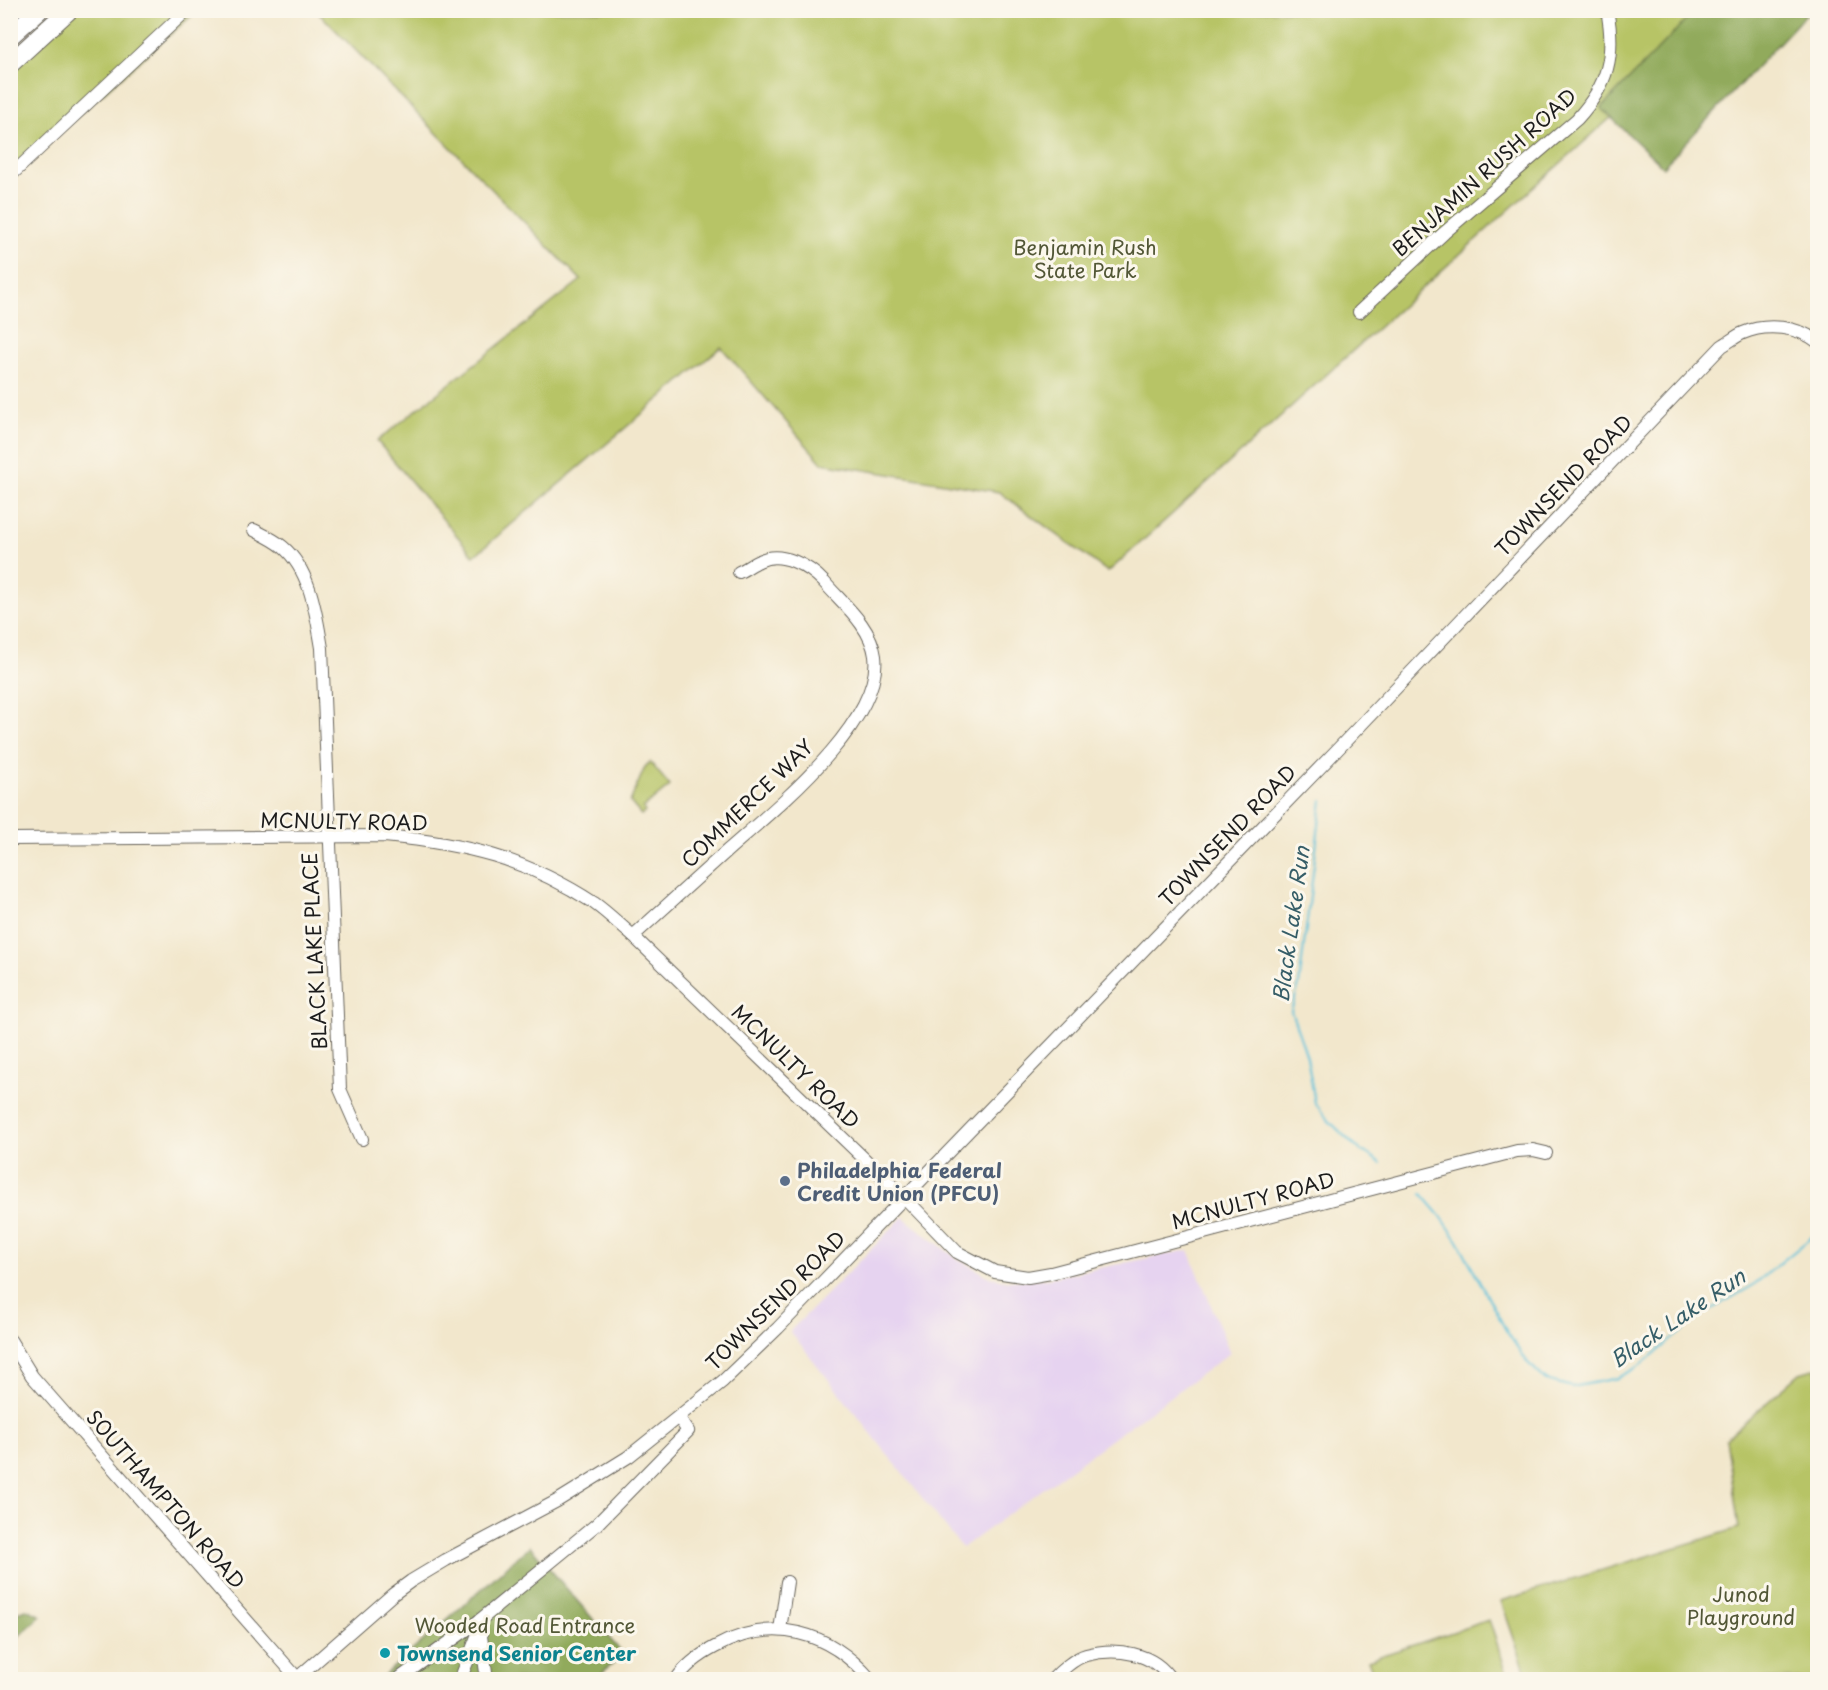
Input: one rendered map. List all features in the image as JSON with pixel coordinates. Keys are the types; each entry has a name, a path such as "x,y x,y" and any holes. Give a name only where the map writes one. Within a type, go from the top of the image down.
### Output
{"highway":[{"path":"10,36 39,10"},
{"path":"10,64 69,10"}],"street":[{"path":"10,176 187,10"},
{"name":"BENJAMIN RUSH ROAD","path":"1359,312 1444,233 1577,119 1591,104 1600,89 1611,55 1611,32 1607,10"},
{"name":"TOWNSEND ROAD","path":"297,1679 411,1581 578,1488 628,1457 723,1382 778,1328 1344,742 1722,346 1742,333 1774,327 1794,331 1818,342"},
{"name":"BLACK LAKE PLACE","path":"254,530 283,546 291,555 303,573 315,608 322,648 340,1089 362,1139"},
{"name":"COMMERCE WAY","path":"633,936 797,788 846,731 865,703 874,675 874,656 868,633 820,578 797,562 775,557 760,560 739,572"},
{"name":"MCNULTY ROAD","path":"10,839 385,836 434,841 509,859 595,904 633,936 904,1197 957,1252 995,1272 1028,1277 1051,1273 1517,1151 1533,1150 1546,1154"},
{"name":"SOUTHAMPTON ROAD","path":"10,1340 32,1376 297,1679"},
{"path":"397,1680 480,1624 597,1524 688,1431 679,1418"},
{"path":"780,1630 787,1582"},
{"path":"460,1680 480,1624"},
{"path":"480,1624 487,1680"},
{"path":"676,1680 702,1654 729,1639 780,1630 801,1633 838,1648 860,1666 871,1680"},
{"path":"1052,1680 1084,1656 1112,1651 1153,1661 1171,1680"}],"shaded area":[{"path":"903,1217 956,1258 990,1277 1010,1281 1049,1278 1189,1250 1230,1353 962,1548 790,1331"}],"green space":[{"path":"70,11 197,11 11,174 10,68"},
{"name":"Benjamin Rush State Park","path":"317,11 1729,11 1108,572 999,492 822,463 721,347 474,556 377,441 581,280"},
{"path":"1695,11 1809,11 1663,167 1601,108"},
{"path":"650,762 670,786 643,808 645,812 641,815 630,802 645,767"},
{"name":"Junod Playground","path":"1817,1368 1817,1679 1528,1679 1501,1601 1739,1528 1726,1439 1800,1373"},
{"name":"Wooded Road Entrance","path":"530,1546 623,1654 595,1679 379,1680"},
{"path":"26,1609 41,1616 11,1643 11,1615"},
{"path":"1489,1620 1509,1679 1375,1679 1368,1660"}],"waterway":[{"name":"Black Lake Run","path":"1322,800 1299,985 1291,1011 1307,1057 1315,1103 1328,1120 1355,1146 1381,1163"},
{"name":"Black Lake Run","path":"1422,1194 1458,1241 1507,1332 1528,1363 1546,1380 1572,1387 1618,1378 1639,1366 1703,1314 1752,1286 1818,1232"}],"place":[{"name":"Philadelphia Federal Credit Union (PFCU)","path":"785,1181"},
{"name":"Townsend Senior Center","path":"385,1653"}]}
